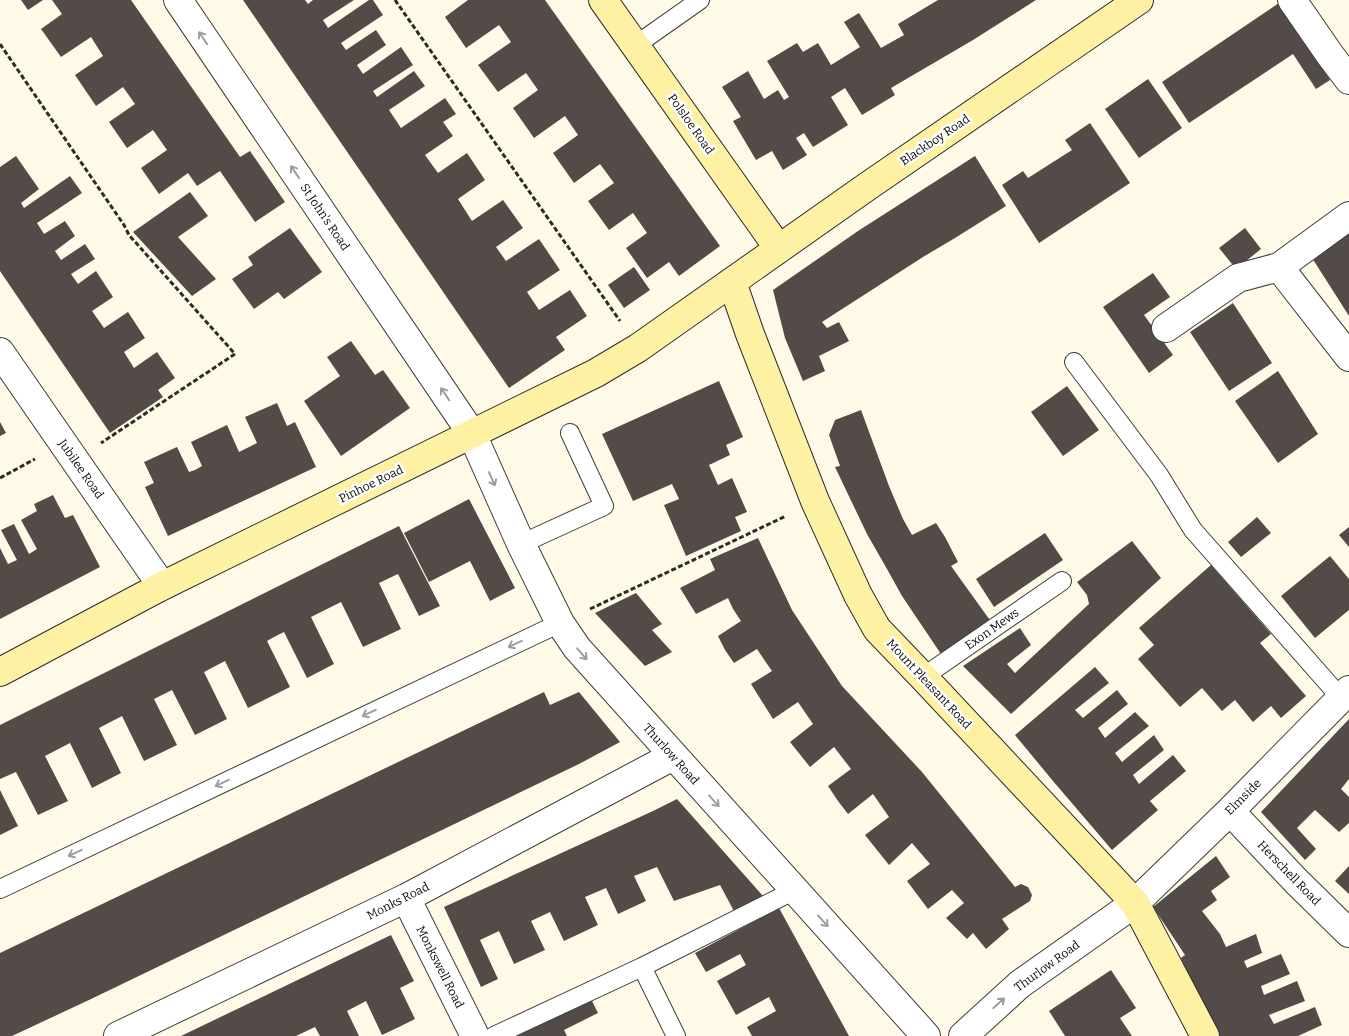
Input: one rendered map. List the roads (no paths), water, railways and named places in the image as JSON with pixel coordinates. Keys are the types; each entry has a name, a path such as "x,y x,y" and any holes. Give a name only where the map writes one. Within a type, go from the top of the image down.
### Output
{"main road":[{"name":"Polsloe Road","path":"603,0 779,248"},
{"name":"Blackboy Road","path":"732,282 1139,0"},
{"name":"Pinhoe Road","path":"0,672 162,586 596,373 638,348 732,282"},
{"name":"Mount Pleasant Road","path":"732,282 750,334 815,501 858,595 877,629 1135,903 1205,1036"}],"street":[{"name":"St John's Road","path":"178,0 472,434"},
{"path":"1292,0 1349,80"},
{"path":"1166,328 1238,278 1278,266 1349,216"},
{"path":"1278,266 1349,357"},
{"name":"Jubilee Road","path":"0,352 162,586"},
{"name":"Thurlow Road","path":"472,434 521,544 560,623 577,648 926,1036"},
{"name":"Elmside","path":"1135,903 1230,811 1345,694"},
{"name":"Monks Road","path":"118,1036 406,898 673,756"},
{"name":"Herschell Road","path":"1230,811 1349,934"},
{"name":"Monkswell Road","path":"406,898 474,1036"},
{"name":"Thurlow Road","path":"964,1036 1020,984 1135,903"}],"lane":[{"path":"636,45 700,0"},
{"path":"1074,362 1159,476 1193,530 1345,694"},
{"path":"521,544 604,506 570,433"},
{"name":"Exon Mews","path":"923,677 1062,581"},
{"path":"0,889 560,623"},
{"path":"494,1036 642,967 795,890"},
{"path":"642,967 676,1036"}]}
